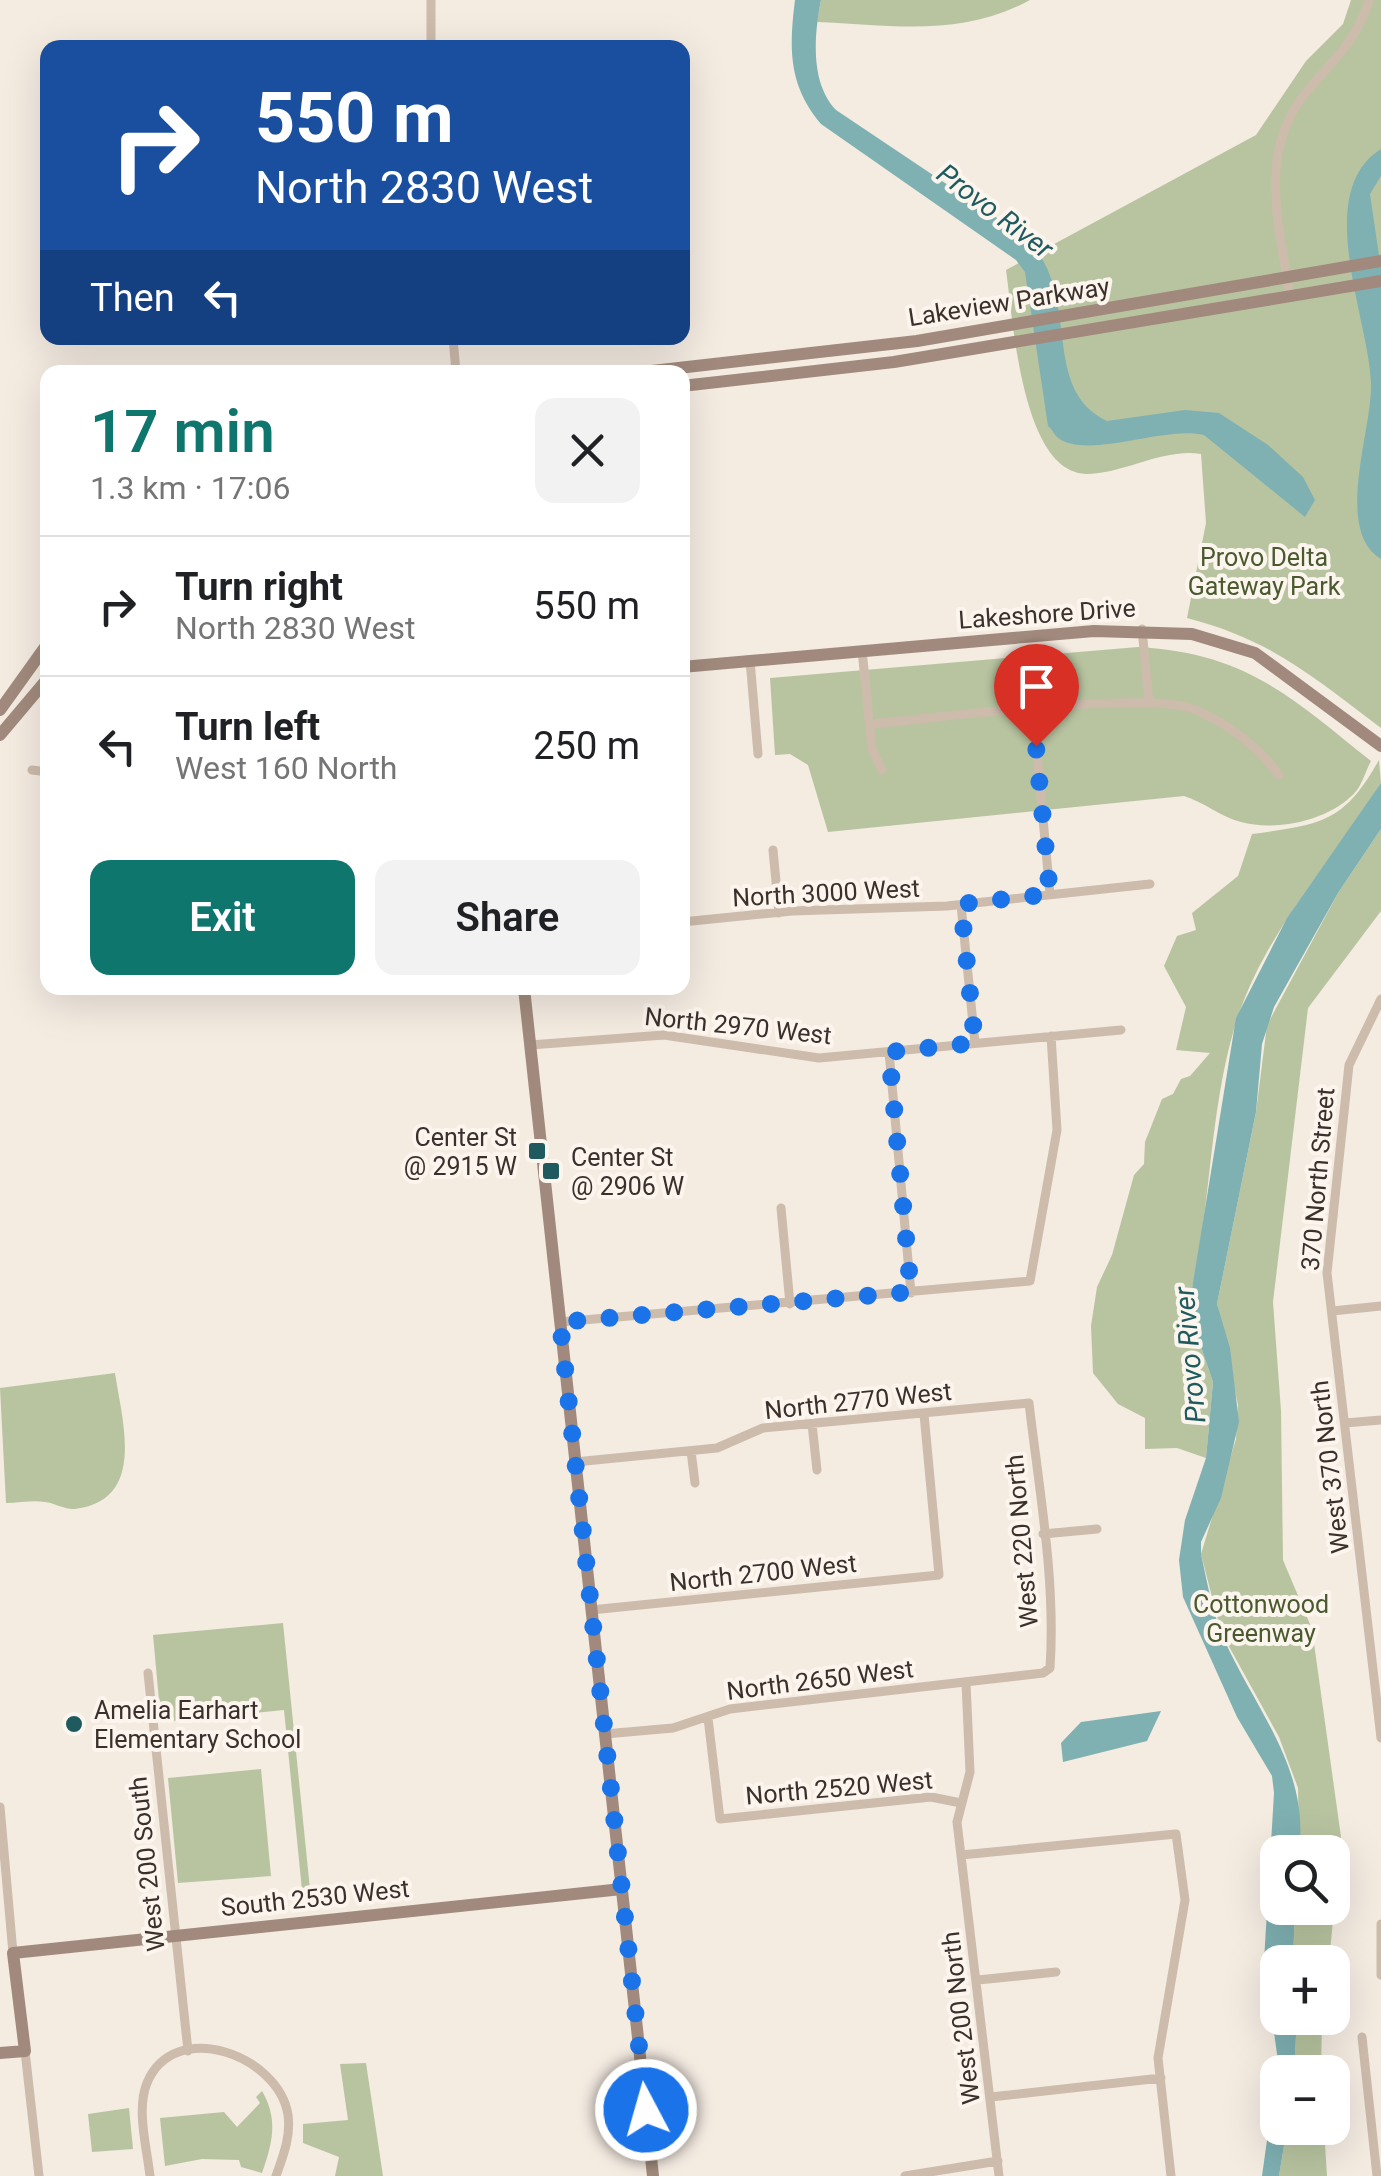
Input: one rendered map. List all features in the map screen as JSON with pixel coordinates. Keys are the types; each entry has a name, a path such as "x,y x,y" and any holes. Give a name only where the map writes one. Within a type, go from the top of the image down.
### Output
{"street":[{"path":"430,0 430,40"},
{"path":"1290,296 1274,197 1280,142 1300,100 1351,42 1369,0"},
{"name":"Lakeview Parkway","path":"690,366 1006,327 1381,261"},
{"name":"Lakeview Parkway","path":"690,385 857,368 1381,281"},
{"path":"1142,629 1149,703"},
{"name":"Lakeshore Drive","path":"690,665 1142,629 1192,634 1256,653 1381,746"},
{"path":"862,650 872,749 882,770"},
{"path":"0,710 40,656"},
{"path":"750,660 758,754"},
{"path":"26,678 40,684"},
{"path":"0,735 40,691"},
{"path":"870,724 1149,703 1194,708 1256,745 1279,775"},
{"path":"1033,710 1050,894"},
{"path":"32,770 40,771"},
{"path":"773,850 780,912"},
{"name":"North 3000 West","path":"690,921 780,912 961,904 1150,884"},
{"path":"961,904 975,1043"},
{"path":"525,995 653,2176"},
{"name":"370 North Street","path":"1332,1311 1327,1272 1343,1095 1353,1052 1381,999"},
{"name":"North 2970 West","path":"530,1045 643,1034 819,1058 1121,1030"},
{"path":"560,1322 1030,1282 1057,1130 1051,1036"},
{"path":"889,1052 911,1292"},
{"path":"781,1208 790,1304"},
{"path":"1332,1311 1381,1306"},
{"name":"West 370 North","path":"1332,1311 1381,1738"},
{"name":"North 2770 West","path":"575,1462 717,1448 763,1428 1029,1403"},
{"name":"West 220 North","path":"1029,1403 1052,1643 1050,1668 1043,1673"},
{"name":"North 2700 West","path":"590,1610 939,1575 924,1414"},
{"path":"1345,1423 1381,1420"},
{"path":"812,1424 817,1470"},
{"path":"691,1451 695,1483"},
{"path":"1044,1534 1097,1529"},
{"name":"West 200 South","path":"148,1673 188,2051"},
{"name":"North 2650 West","path":"604,1734 673,1728 730,1709 1043,1673"},
{"name":"West 200 North","path":"966,1684 970,1772 957,1822 1000,2176"},
{"name":"North 2520 West","path":"708,1718 720,1819 931,1797 960,1803"},
{"path":"0,1807 38,2176"},
{"path":"961,1856 1176,1834 1184,1900 1159,2036 1171,2176"},
{"name":"South 2530 West","path":"13,1953 622,1888"},
{"path":"1380,1975 1381,1924"},
{"path":"978,1980 1056,1972"},
{"path":"1362,2037 1377,2176"},
{"path":"150,2176 145,2090 162,2061 188,2051 214,2050 260,2067 276,2083 285,2102 289,2136 276,2176"},
{"path":"0,2053 25,2051"},
{"path":"991,2097 1161,2078"},
{"path":"1368,2091 1381,2090"},
{"path":"905,2176 998,2161"}],"green space":[{"path":"821,0 1030,0 978,20 899,26 817,22"},
{"name":"Provo Delta Gateway Park","path":"1351,0 1381,0 1381,728 1268,649 1187,618 1206,523 1201,454 1172,455 1086,474 1064,467 1047,448 1024,389 1006,270 1256,135 1306,61 1343,24"},
{"path":"1138,647 1209,658 1291,698 1371,761 1359,787 1334,809 1287,824 1241,822 1184,796 828,832 808,765 790,754 775,755 770,678"},
{"path":"1379,760 1381,783 1269,949 1240,1012 1229,1050 1192,1289 1191,1318 1213,1382 1206,1458 1177,1448 1145,1449 1145,1418 1118,1404 1093,1373 1091,1326 1097,1287 1112,1255 1134,1175 1144,1164 1145,1142 1162,1099 1173,1094 1181,1079 1190,1076 1210,1053 1176,1050 1186,1007 1164,966 1177,936 1196,930 1192,913 1238,876 1252,834 1328,817 1354,797"},
{"name":"Cottonwood Greenway","path":"1381,829 1381,911 1308,1008 1273,1302 1281,1411 1283,1560 1312,1629 1341,1835 1299,1835 1298,1788 1279,1737 1221,1632 1201,1554 1236,1439 1238,1405 1217,1304 1256,1112 1267,1025 1338,893"},
{"path":"115,1373 125,1456 113,1491 98,1503 75,1509 40,1501 6,1503 0,1388"},
{"path":"283,1623 312,1909 304,1910 284,1710 161,1722 153,1635"},
{"path":"261,1769 271,1876 178,1883 168,1778"},
{"name":"Cottonwood Greenway","path":"1294,1925 1333,1925 1331,1945 1294,1945"},
{"path":"1296,2035 1322,2035 1321,2055 1295,2055"},
{"path":"366,2063 383,2176 335,2176 339,2157 303,2143 303,2124 348,2120 340,2064"},
{"path":"262,2091 271,2112 272,2132 262,2173 241,2167 239,2160 202,2159 165,2166 160,2118 224,2112 237,2127 260,2103 256,2097"},
{"path":"129,2108 133,2149 92,2152 88,2114"},
{"path":"1284,2145 1325,2145 1327,2176 1279,2176"}],"water":[{"path":"795,0 821,0 816,43 818,73 836,110 1018,232 1039,254 1051,279 1073,385 1085,405 1107,421 1185,410 1219,413 1268,445 1303,477 1315,500 1305,517 1204,435 1169,434 1087,445 1057,437 1048,426 1025,272 1016,260 821,124 802,95 793,65"},
{"path":"1381,149 1381,176 1370,194 1381,269 1381,559 1367,545 1359,526 1359,477 1371,383 1347,225 1350,195 1361,169"},
{"path":"1381,783 1381,829 1338,893 1274,1007 1262,1044 1256,1112 1217,1304 1230,1348 1239,1422 1221,1498 1201,1542 1201,1554 1219,1627 1277,1740 1296,1793 1300,1835 1272,1835 1272,1776 1237,1717 1183,1597 1179,1560 1185,1520 1206,1458 1213,1382 1191,1318 1192,1289 1236,1018 1287,918"},
{"path":"1161,1711 1147,1741 1063,1762 1061,1743 1081,1722"},
{"path":"1266,1925 1294,1925 1294,1945 1265,1945"},
{"path":"1274,2035 1296,2035 1295,2055 1277,2055"},
{"path":"1266,2145 1284,2145 1279,2176 1262,2176"}],"place":[{"name":"Center St @ 2915 W","path":"537,1151"},
{"name":"Center St @ 2906 W","path":"551,1171"},
{"name":"Amelia Earhart Elementary School","path":"74,1724"}],"route":[{"path":"646,2110 560,1322 911,1292 889,1052 975,1043 961,904 1050,894 1036,746"}],"water label":[{"name":"Provo River","path":"995,211"},
{"name":"Provo River","path":"1190,1355"}]}
